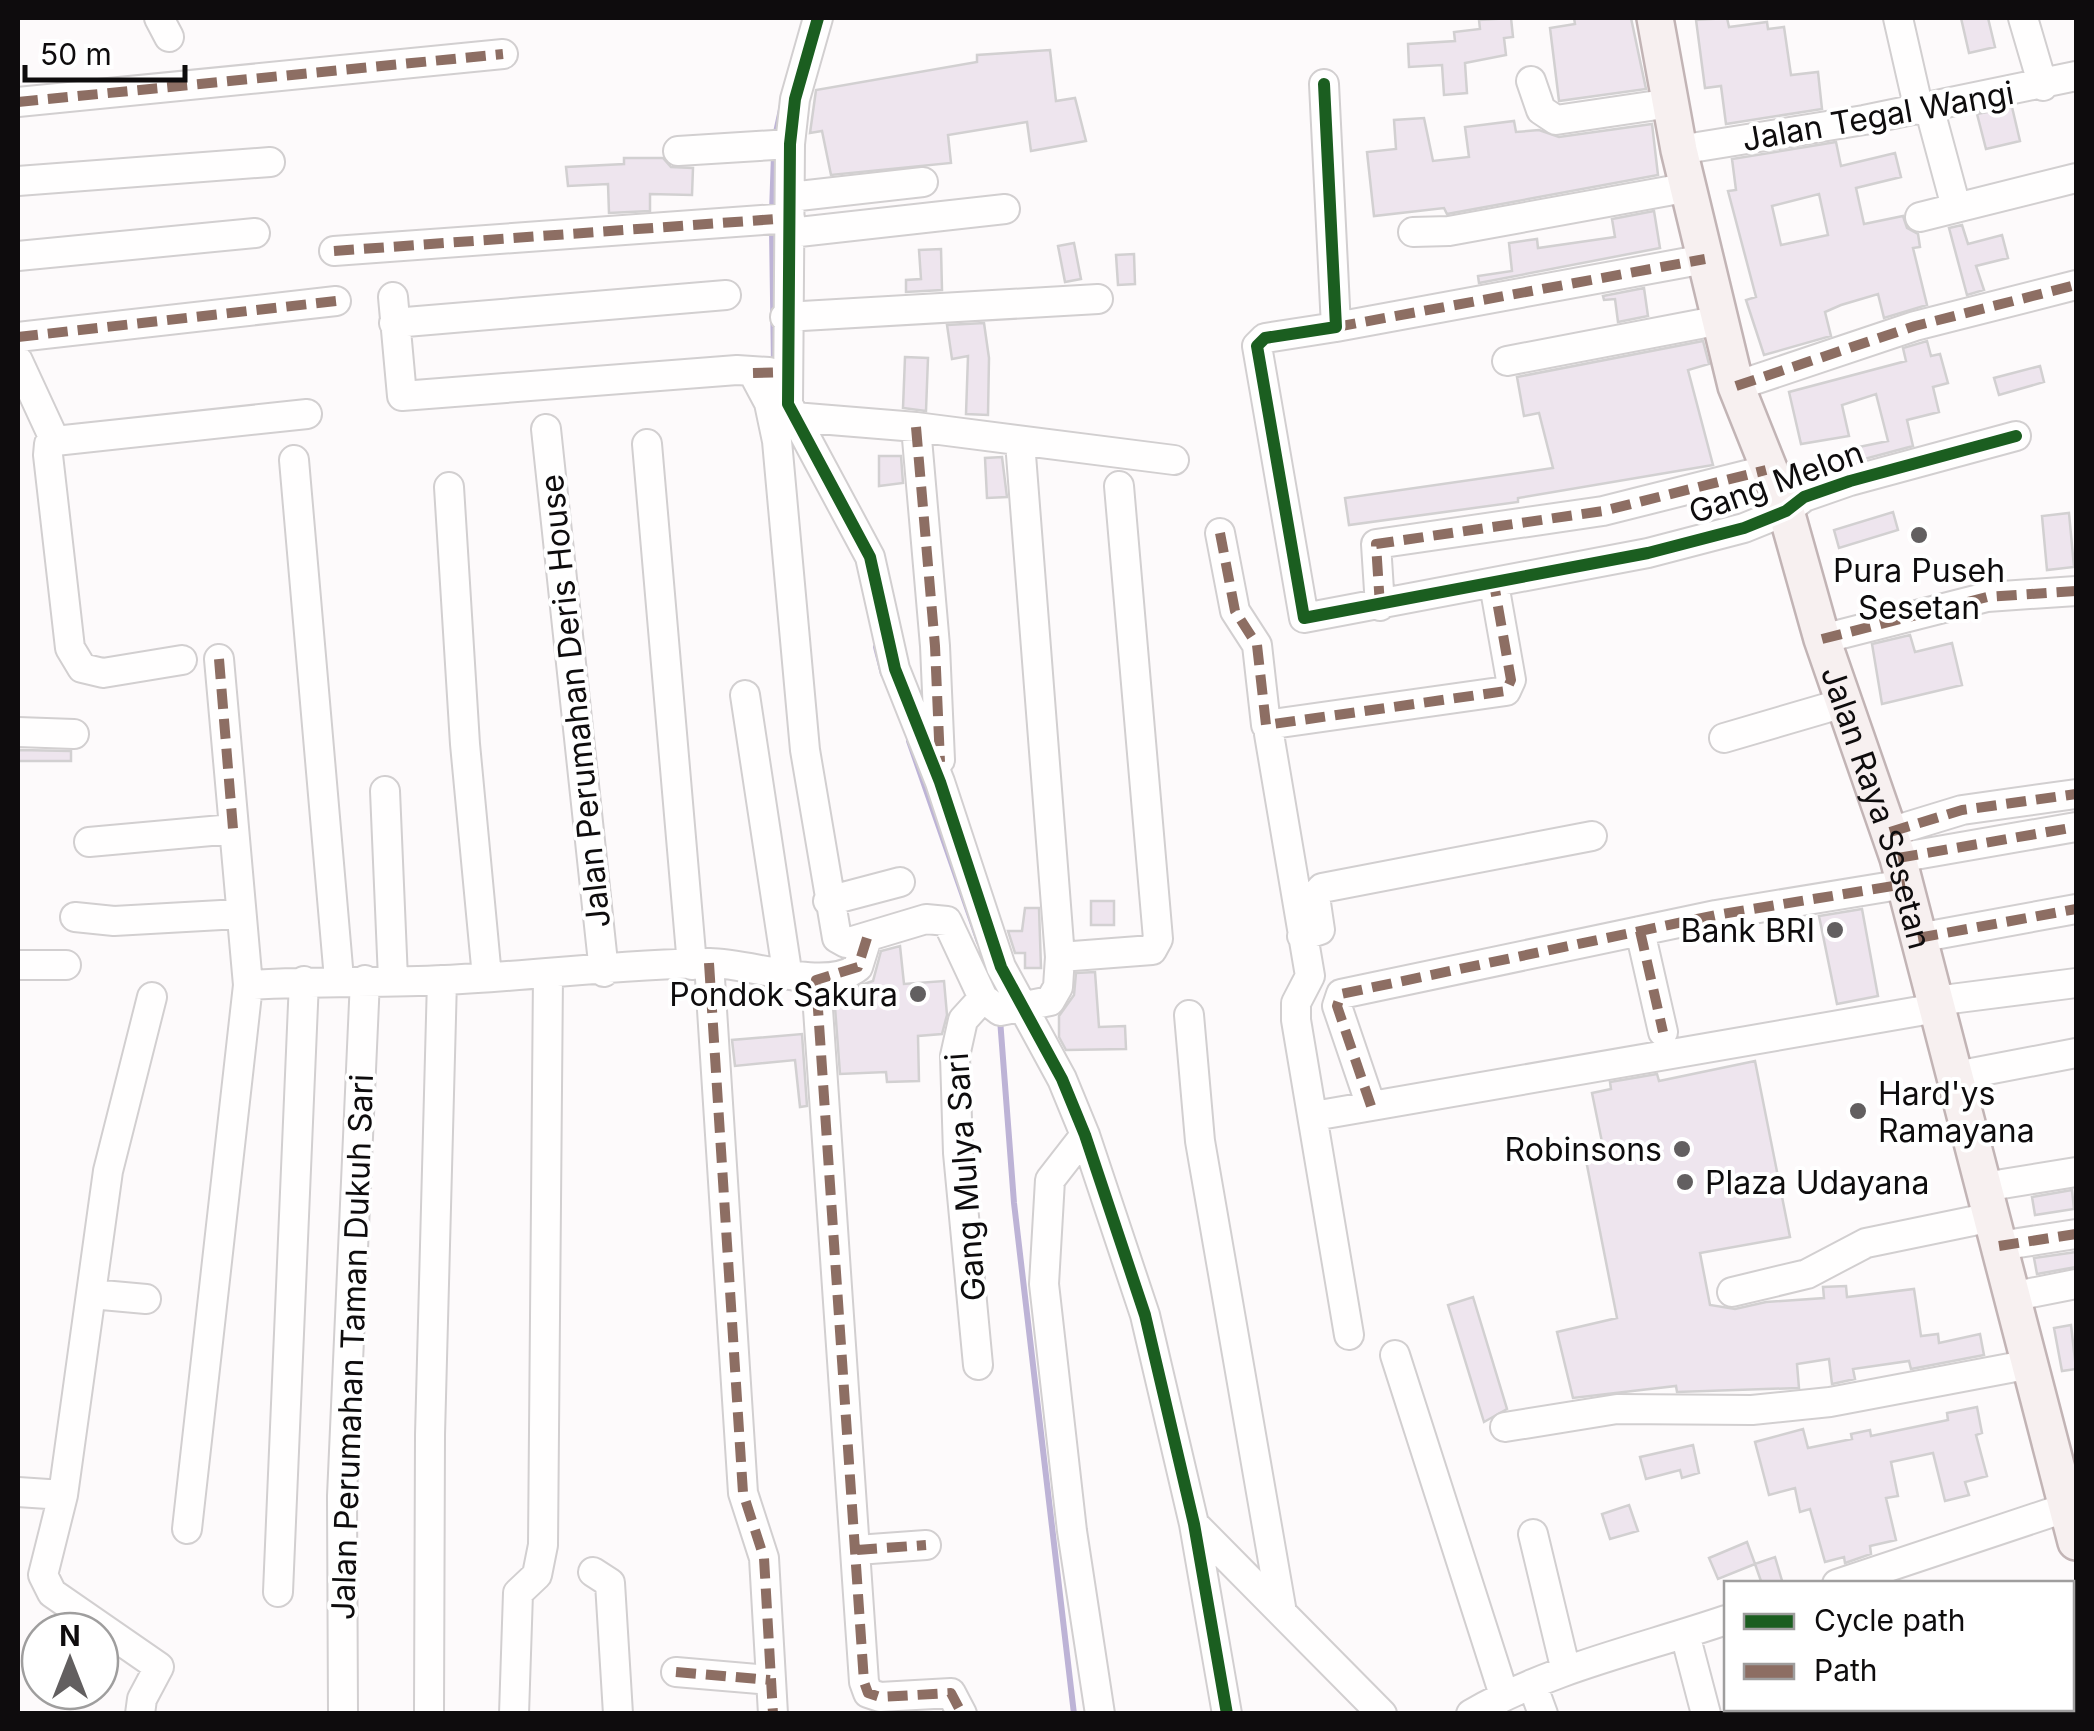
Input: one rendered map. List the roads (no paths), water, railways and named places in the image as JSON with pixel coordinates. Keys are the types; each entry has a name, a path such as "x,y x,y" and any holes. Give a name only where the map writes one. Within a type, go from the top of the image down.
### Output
{"main road":[{"name":"Jalan Raya Sesetan","path":"1654,18 1679,150 1736,386 1766,470 1786,511 1822,639 1898,858 2076,1542"}],"street":[{"path":"818,18 780,145 785,317 771,372 769,403 777,441 805,750 828,901 841,943 926,920 947,920 1062,1079 1085,1135 1145,1315 1194,1524 1227,1714"},
{"path":"1898,18 1956,207"},
{"path":"2023,18 2043,86"},
{"path":"18,102 503,54"},
{"name":"Jalan Tegal Wangi","path":"1679,150 1924,109 2076,76"},
{"path":"1531,82 1541,110 1556,120 1670,103"},
{"path":"1324,84 1336,327 1705,259"},
{"path":"678,151 780,145"},
{"path":"18,181 270,162"},
{"path":"1920,216 2076,178"},
{"path":"783,217 923,182"},
{"path":"1413,232 1449,231 1690,186"},
{"path":"334,251 783,217 1005,209"},
{"path":"18,256 255,233"},
{"path":"1736,386 1915,326 2076,284"},
{"path":"726,295 394,310 398,391 407,396 737,370 771,372"},
{"path":"785,317 1098,299"},
{"path":"18,337 336,302"},
{"path":"1507,361 1721,320"},
{"name":"Gang Melon","path":"1336,327 1264,338 1258,350 1302,614 1310,619 1648,554 1744,528 1786,511 1804,497 1850,481 2016,436"},
{"path":"18,361 56,442"},
{"path":"771,372 870,556 895,669 940,782 1001,967 1006,1006"},
{"path":"182,660 102,673 82,668 70,648 49,444 307,414"},
{"path":"794,417 916,426 1174,460"},
{"path":"916,426 935,646 940,782"},
{"name":"Jalan Perumahan Deris House","path":"546,429 604,972"},
{"path":"1006,1006 1054,996 1060,957 1020,442"},
{"path":"647,444 700,964 743,1493 764,1558 773,1714"},
{"name":"Jalan Perumahan Taman Dukuh Sari","path":"294,460 352,980 342,1496 343,1714"},
{"path":"1380,606 1376,544 1602,511 1766,470"},
{"path":"1060,957 1152,950 1158,940 1119,486"},
{"path":"449,487 465,744 487,977"},
{"path":"1220,534 1236,611 1257,645 1266,725 1506,691 1511,680 1494,584"},
{"path":"1822,639 1987,597 2076,591"},
{"path":"187,1529 248,985 218,659"},
{"path":"745,695 788,971"},
{"path":"1724,738 1846,702"},
{"path":"18,732 74,734"},
{"path":"1269,734 1310,976 1296,1003 1296,1020 1349,1335"},
{"path":"384,791 394,979"},
{"path":"1898,858 1962,810 2076,794"},
{"path":"1370,1106 1337,1006 1341,994 1640,931 1898,858 2076,827"},
{"path":"89,842 233,829"},
{"path":"1302,936 1320,930 1315,896 1322,888 1592,836"},
{"path":"828,901 900,882"},
{"path":"1918,938 2076,909"},
{"path":"75,917 114,920 240,914"},
{"path":"1640,931 1663,1032"},
{"path":"248,985 442,980 700,964 788,971 816,980 858,967 867,938"},
{"path":"18,965 66,965"},
{"path":"514,1714 518,1593 537,1575 543,1545 548,975"},
{"path":"430,1714 430,1435 442,980"},
{"path":"816,980 860,1637 868,1692 880,1697 950,1692 962,1714"},
{"path":"278,1592 304,982"},
{"path":"1314,1116 1620,1068 1936,1004 2076,983"},
{"path":"140,1714 142,1699 159,1666 43,1583 63,1495 118,1121 152,997"},
{"name":"Gang Mulya Sari","path":"978,1366 958,1153 955,1056 963,1020 1006,1006"},
{"path":"1188,1015 1200,1141 1281,1608"},
{"path":"1956,1076 2076,1053"},
{"path":"1085,1135 1050,1180 1044,1284 1072,1531 1100,1714"},
{"path":"1732,1292 1807,1274 1866,1243 1992,1217 2076,1172"},
{"path":"1992,1217 2076,1234"},
{"path":"2012,1297 2076,1284"},
{"path":"91,1294 146,1299"},
{"path":"1396,1355 1504,1695"},
{"path":"1505,1428 1617,1409 1752,1410 1830,1402 2030,1364"},
{"path":"18,1492 63,1495"},
{"path":"1846,1581 2068,1506"},
{"path":"1194,1524 1382,1714"},
{"path":"1533,1534 1566,1670"},
{"path":"856,1550 926,1545"},
{"path":"593,1572 610,1583 614,1602 618,1714"},
{"path":"1471,1714 1504,1695 1566,1670 1724,1621"},
{"path":"1685,1634 1706,1714"},
{"path":"676,1672 770,1680"},
{"path":"1532,1684 1543,1714"}],"waterway":[{"path":"775,137 782,105"},
{"path":"772,212 774,154"},
{"path":"772,229 774,367"},
{"path":"876,647 883,674"},
{"path":"909,741 979,942"},
{"path":"1000,1019 1014,1203 1074,1714"}],"place":[{"name":"Pura Puseh Sesetan","path":"1919,535"},
{"name":"Bank BRI","path":"1835,930"},
{"name":"Pondok Sakura","path":"918,994"},
{"name":"Hard'ys Ramayana","path":"1858,1111"},
{"name":"Robinsons","path":"1682,1149"},
{"name":"Plaza Udayana","path":"1685,1182"}]}
